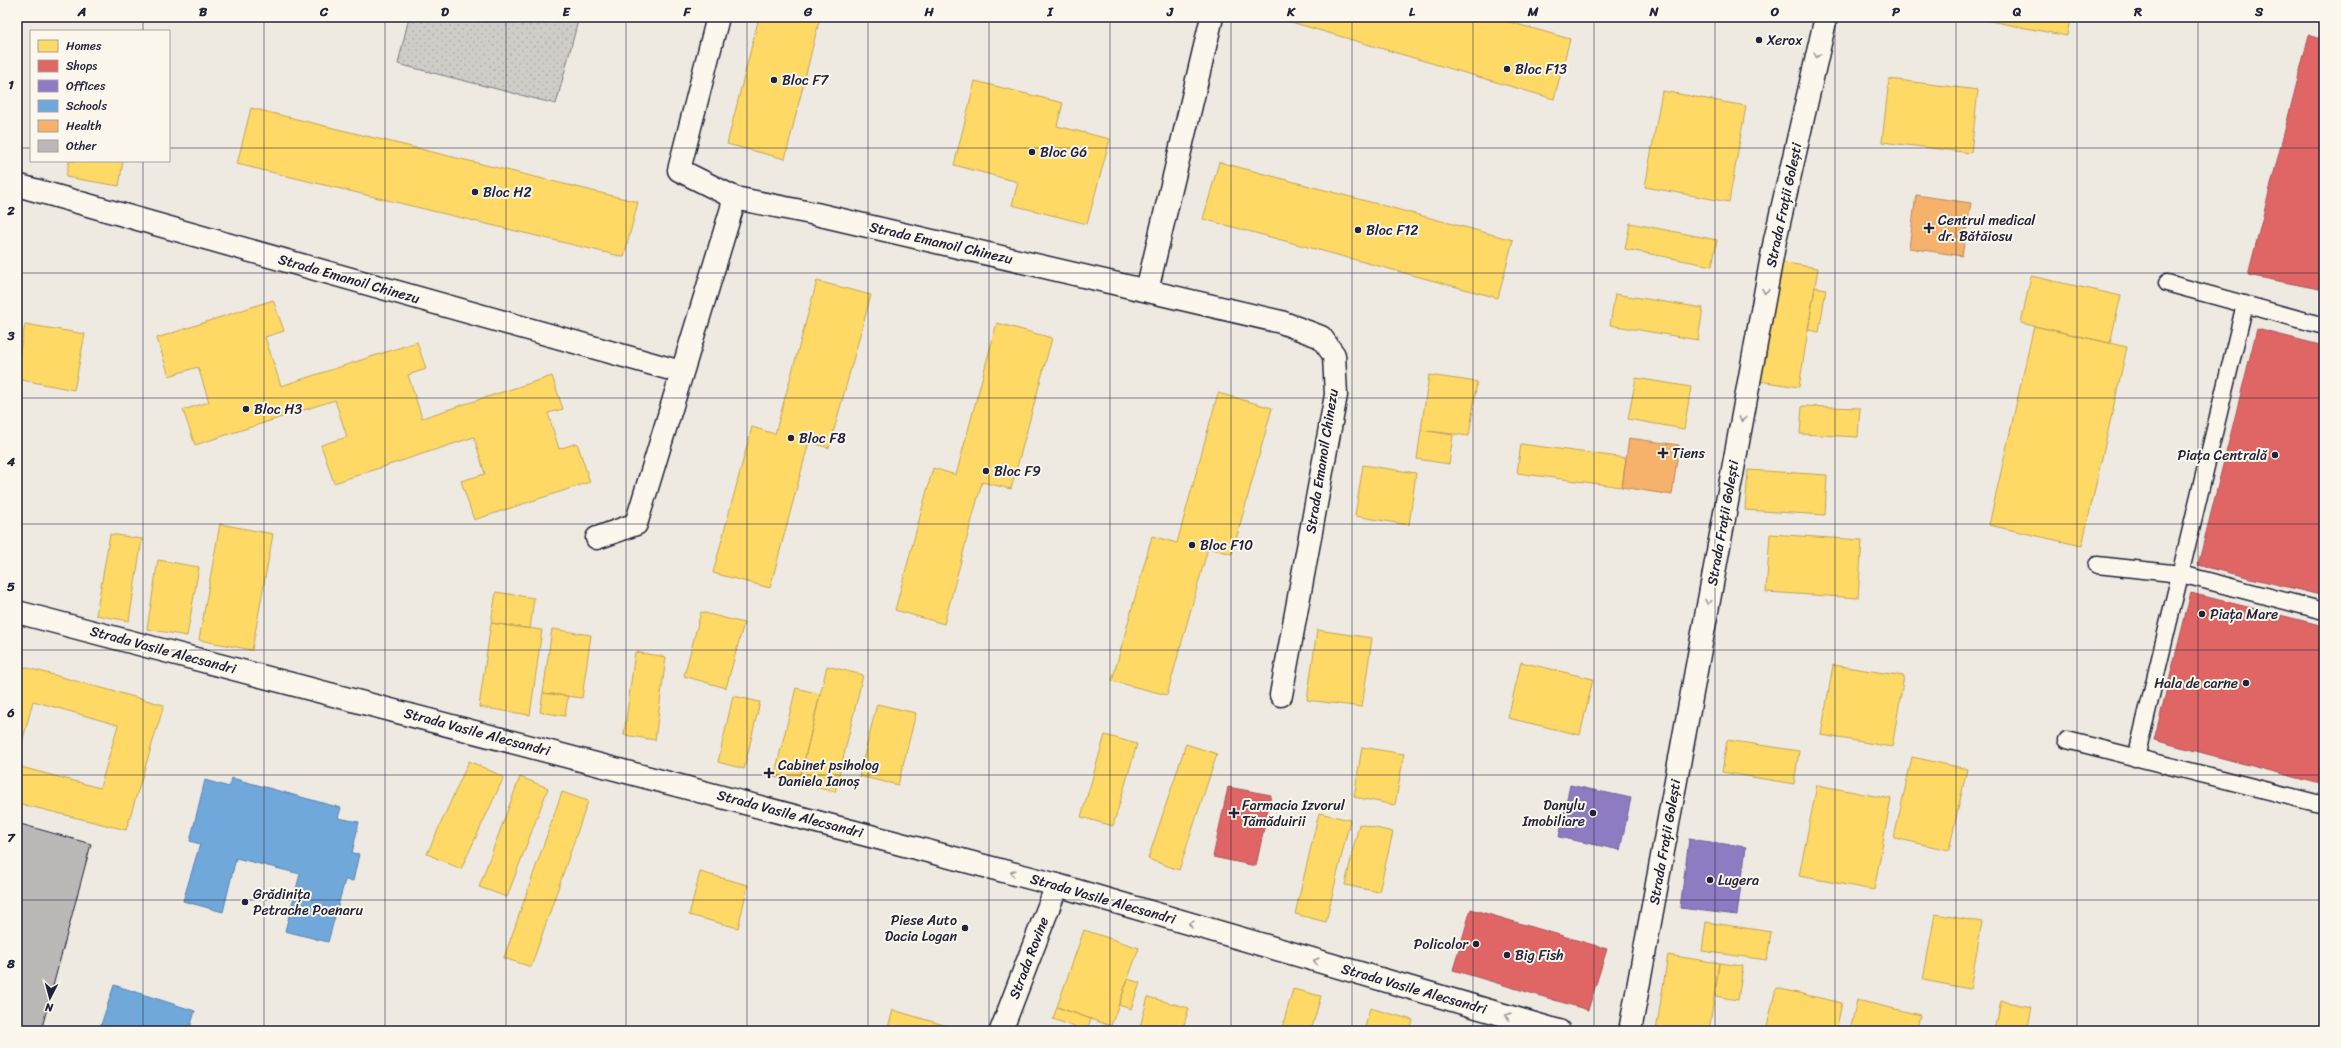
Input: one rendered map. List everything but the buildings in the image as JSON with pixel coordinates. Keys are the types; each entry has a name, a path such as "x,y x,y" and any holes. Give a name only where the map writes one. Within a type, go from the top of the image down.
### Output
{"street":[{"name":"Strada Emanoil Chinezu","path":"718,17 678,170 735,198 816,214 1148,290 1281,322 1321,337 1334,355 1336,395 1281,695"},
{"path":"1148,290 1212,17"},
{"name":"Strada Frații Golești","path":"1630,1031 1775,240 1826,17"},
{"name":"Strada Emanoil Chinezu","path":"17,185 681,372"},
{"path":"597,538 636,524 735,198"},
{"name":"Strada Vasile Alecsandri","path":"17,612 1057,885 1559,1031"},
{"name":"Strada Rovine","path":"1001,1031 1057,885"}],"lane":[{"path":"2167,283 2324,326"},
{"path":"2136,758 2245,304"},
{"path":"2097,565 2180,574 2324,611"},
{"path":"2067,740 2324,804"}],"shaded area":[{"path":"409,17 579,17 556,104 398,64"}],"place":[{"name":"Xerox","path":"1759,40"},
{"name":"Bloc F13","path":"1507,69"},
{"name":"Bloc F7","path":"774,80"},
{"name":"Bloc G6","path":"1032,152"},
{"name":"Bloc H2","path":"475,192"},
{"name":"Centrul medical dr. Bătăiosu","path":"1929,228"},
{"name":"Bloc F12","path":"1358,230"},
{"name":"Bloc H3","path":"246,409"},
{"name":"Bloc F8","path":"791,438"},
{"name":"Tiens","path":"1663,453"},
{"name":"Piața Centrală","path":"2275,455"},
{"name":"Bloc F9","path":"986,471"},
{"name":"Bloc F10","path":"1192,545"},
{"name":"Piața Mare","path":"2202,614"},
{"name":"Hala de carne","path":"2246,683"},
{"name":"Cabinet psiholog Daniela Ianoș","path":"769,773"},
{"name":"Farmacia Izvorul Tămăduirii","path":"1234,813"},
{"name":"Danylu Imobiliare","path":"1593,813"},
{"name":"Lugera","path":"1710,880"},
{"name":"Grădinița Petrache Poenaru","path":"245,902"},
{"name":"Piese Auto Dacia Logan","path":"965,928"},
{"name":"Policolor","path":"1476,944"},
{"name":"Big Fish","path":"1507,955"}]}
